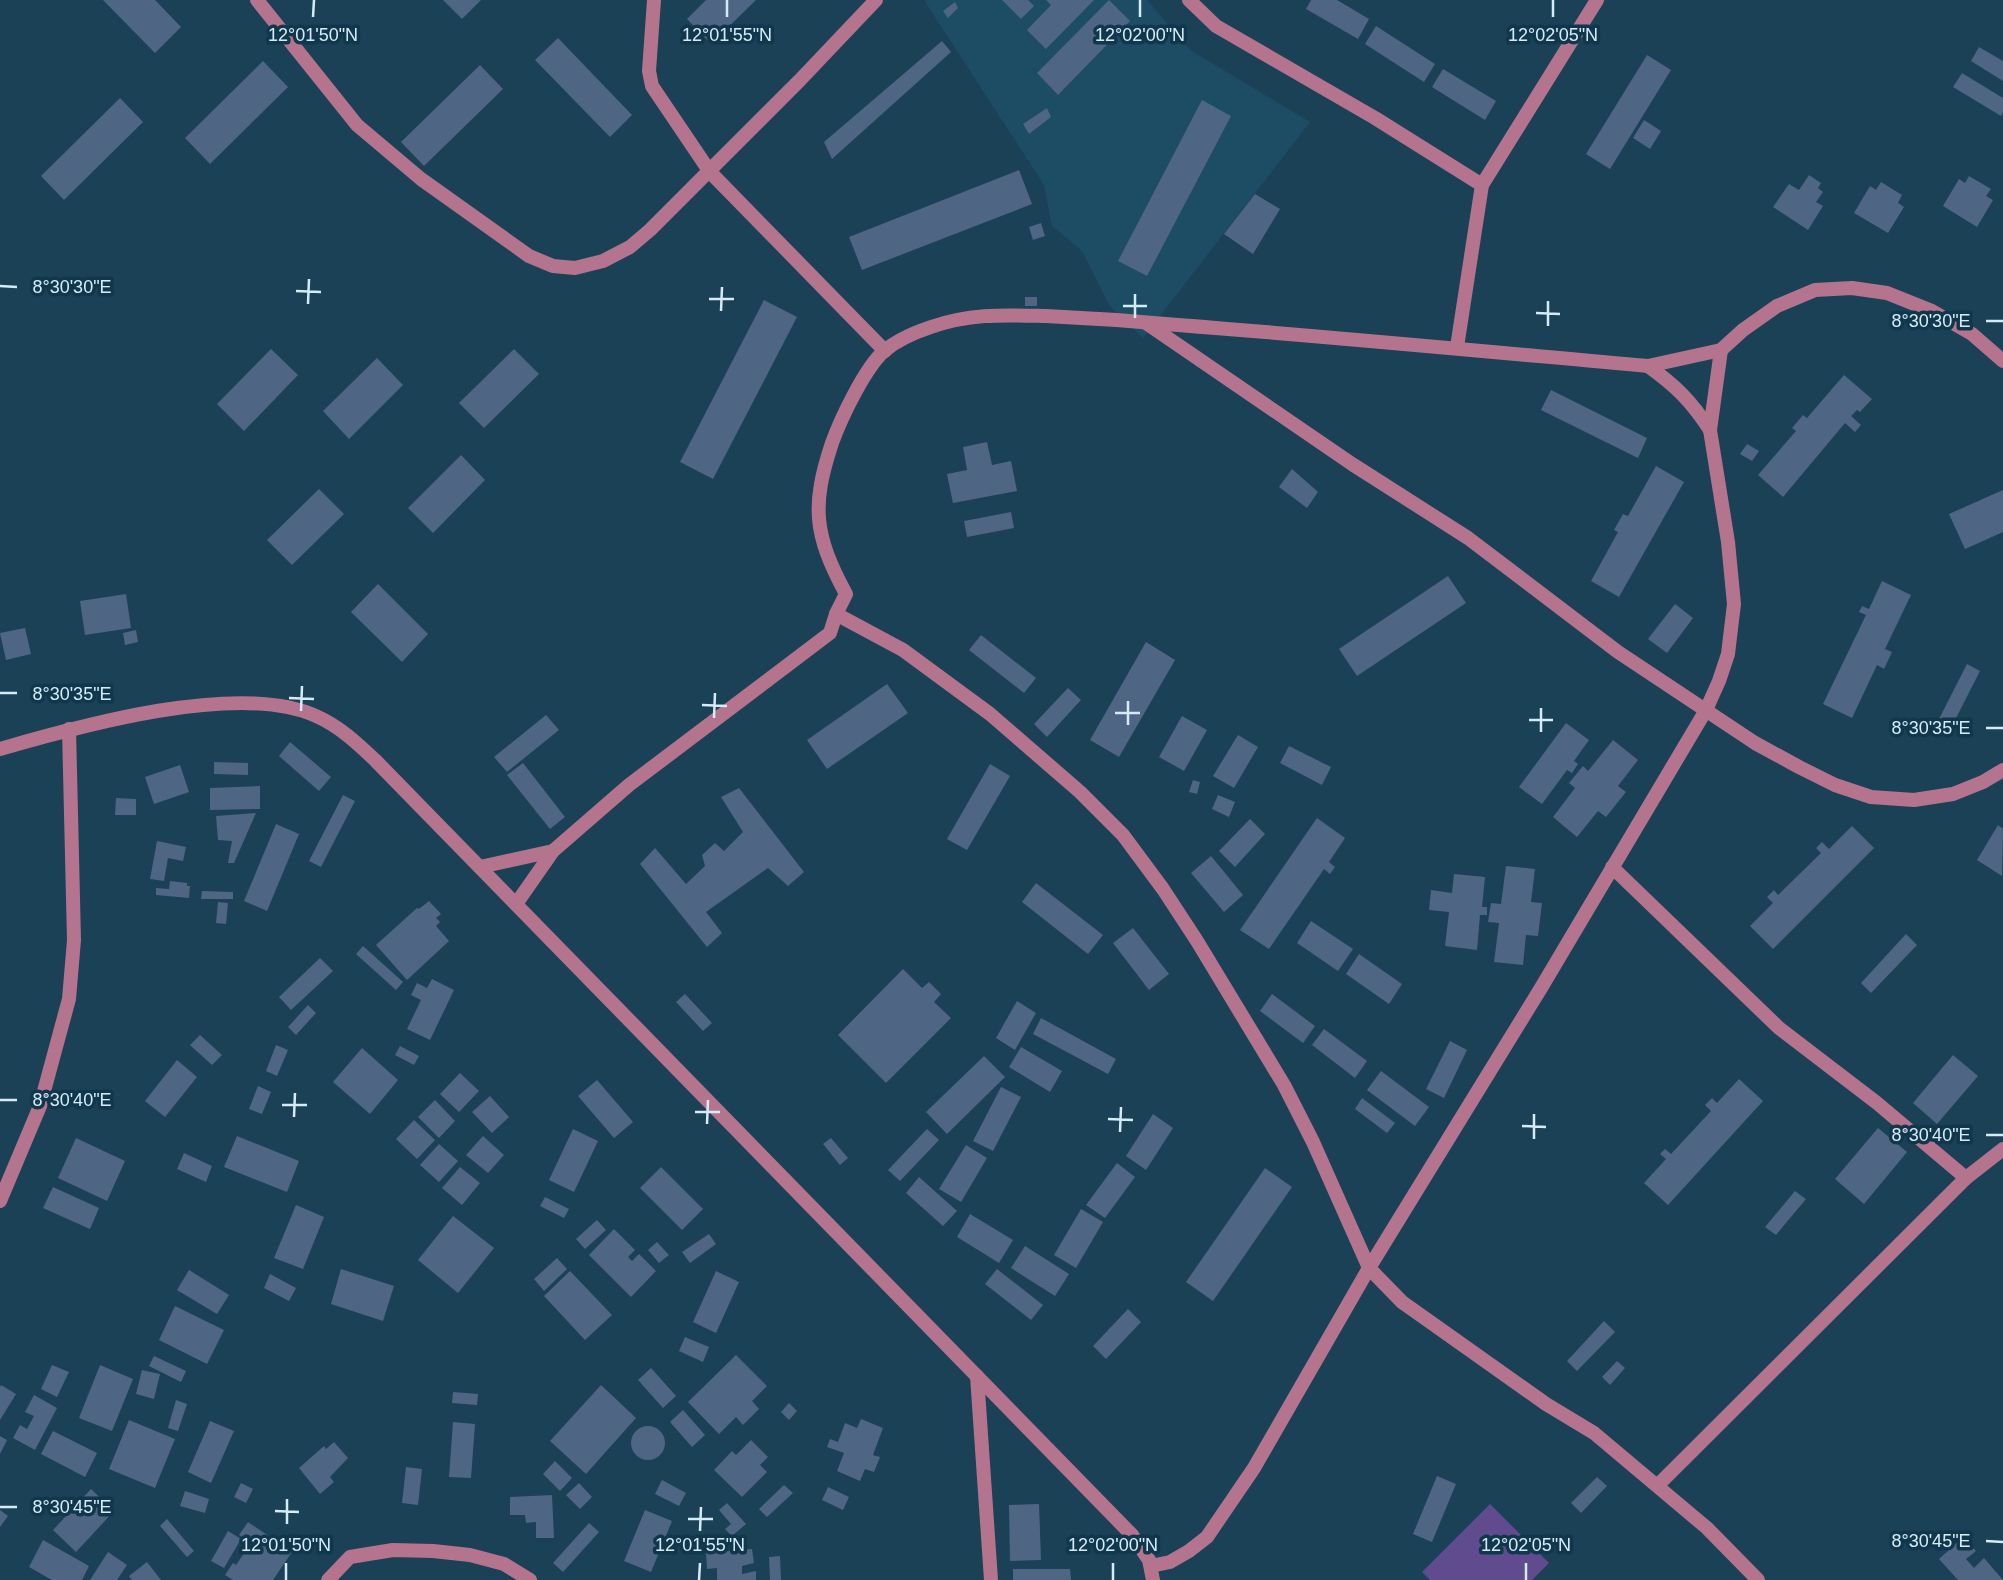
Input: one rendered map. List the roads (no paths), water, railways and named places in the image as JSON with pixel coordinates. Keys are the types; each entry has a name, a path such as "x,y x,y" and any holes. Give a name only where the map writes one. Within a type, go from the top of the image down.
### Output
{"street":[{"path":"257,0 357,125 421,179 529,256 553,266 575,268 604,261 630,247 710,172 876,0"},
{"path":"654,0 649,71 652,86 710,172 885,351"},
{"path":"1189,0 1216,26 1375,118 1482,185"},
{"path":"1457,347 1482,185 1597,0"},
{"path":"516,904 553,850 629,785 830,633 846,594 831,567 817,515 818,490 838,425 871,366 885,351 929,327 985,314 1146,322 1457,347 1648,366 1721,351 1743,330 1777,306 1815,290 1852,288 1887,293 1932,310 1972,334 2003,361"},
{"path":"1146,322 1352,464 1468,538 1618,652 1755,743 1799,768 1835,785 1871,797 1914,800 1953,794 1983,782 2003,770"},
{"path":"0,748 120,718 217,705 278,705 314,715 354,740 1132,1535 1141,1546 1152,1573 1207,1537 1254,1468 1369,1268 1542,988 1706,710 1728,654 1734,604 1728,542 1710,430 1721,351"},
{"path":"1648,366 1673,384 1692,403 1710,430"},
{"path":"836,614 904,650 990,713 1080,792 1123,835 1197,942 1284,1085 1313,1142 1369,1268 1402,1302 1546,1404 1594,1433 1707,1528 1758,1580"},
{"path":"0,1201 40,1105 69,999 75,940 69,729"},
{"path":"480,867 553,850"},
{"path":"1612,867 1779,1028 1877,1103 1966,1178"},
{"path":"1658,1485 1966,1178 2003,1149"},
{"path":"977,1376 991,1580"},
{"path":"328,1580 350,1557 393,1550 470,1555 504,1564 530,1580"}]}
